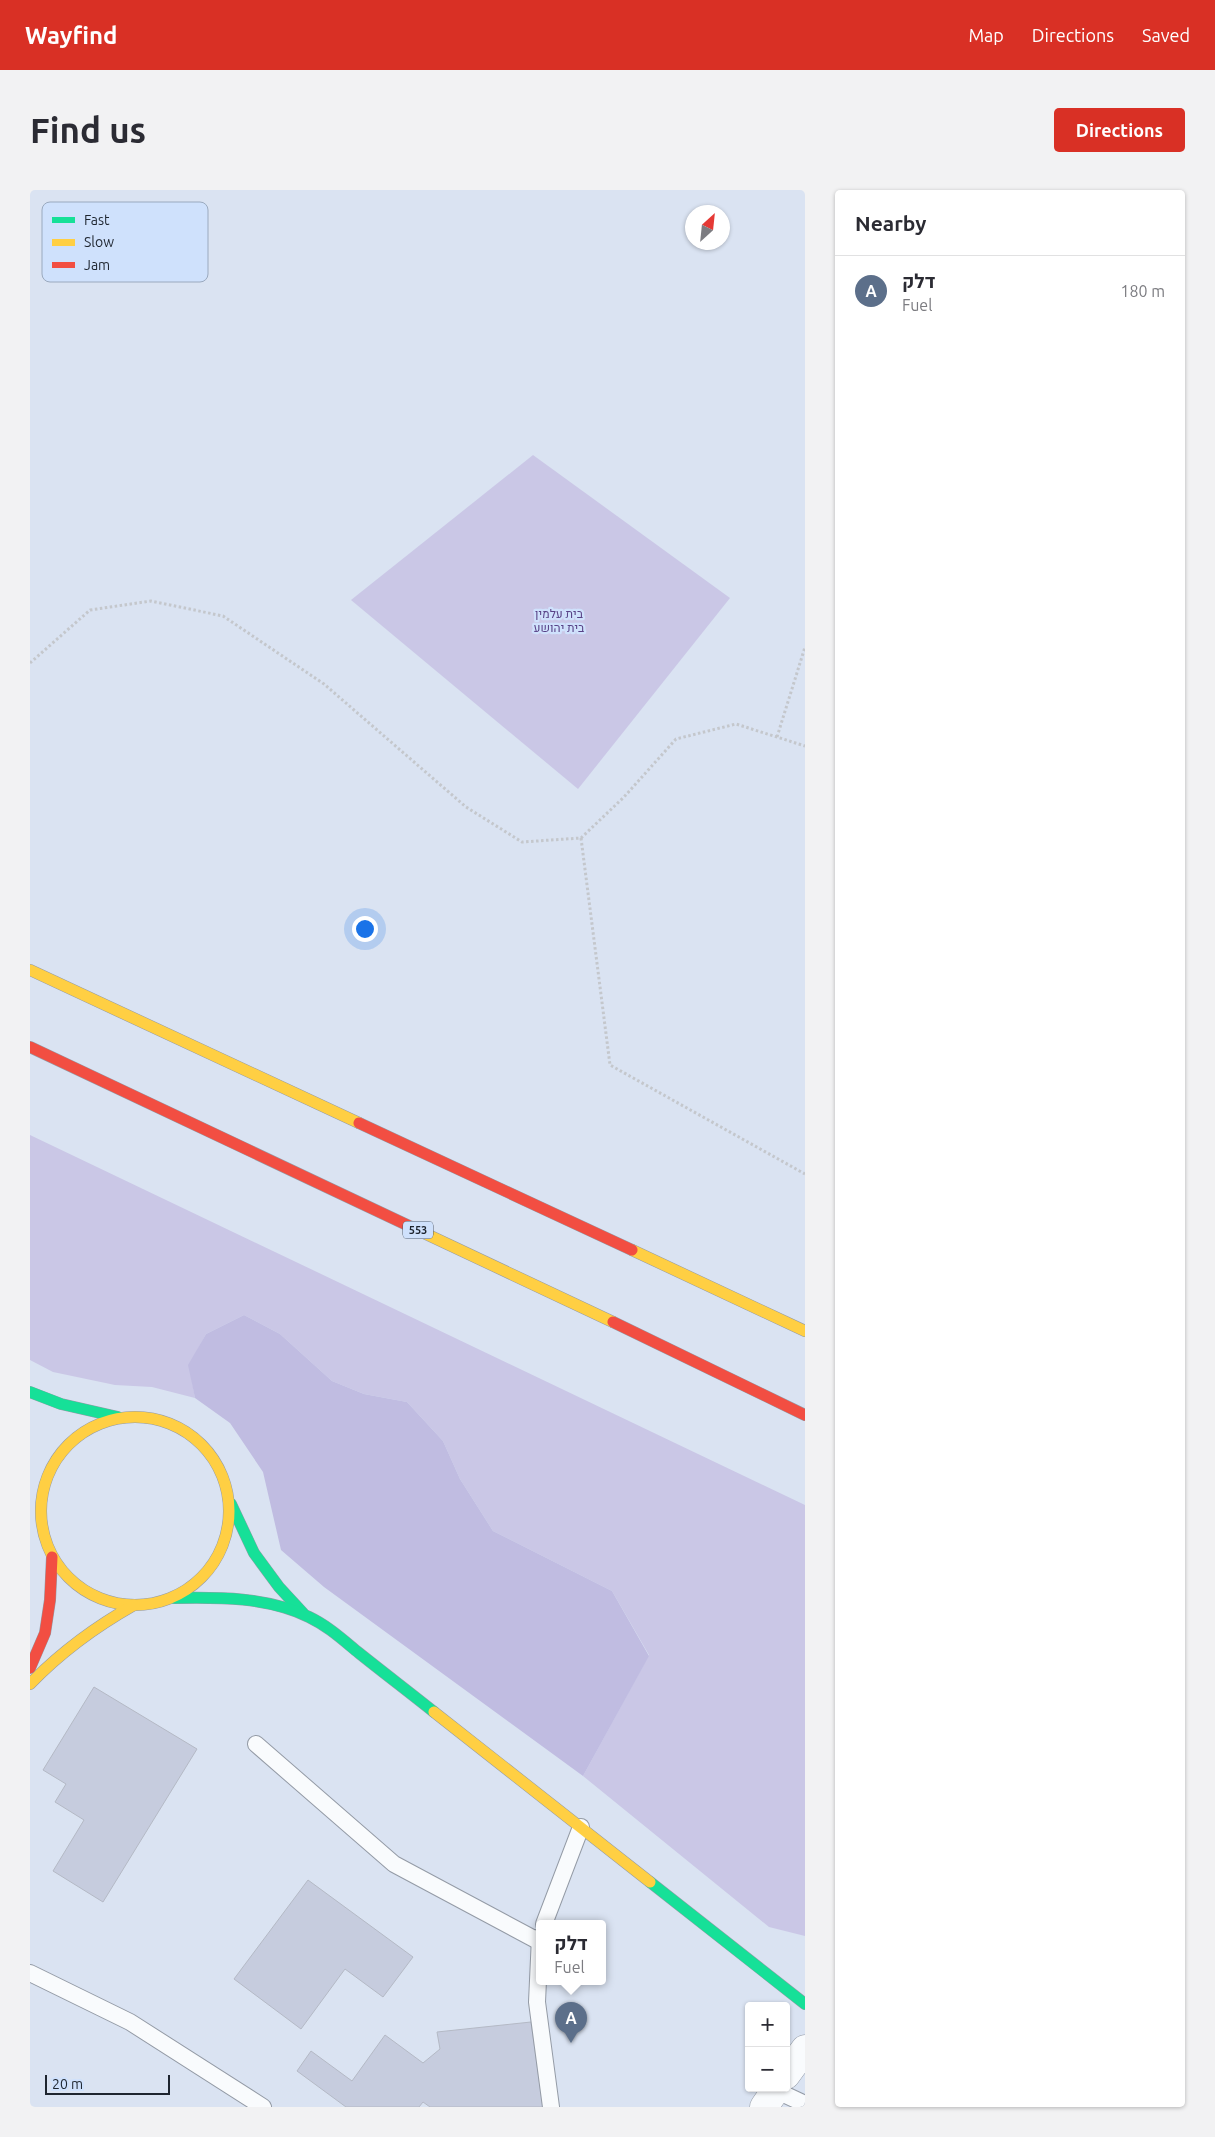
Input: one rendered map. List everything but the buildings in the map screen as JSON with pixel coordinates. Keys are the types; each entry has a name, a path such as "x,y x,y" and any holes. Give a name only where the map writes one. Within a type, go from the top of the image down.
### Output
{"street":[{"path":"30,970 805,1331"},
{"name":"553","path":"30,1047 738,1381 805,1415"},
{"path":"30,1392 61,1404 118,1417 150,1417 180,1426 205,1446 222,1472 230,1502 254,1553 279,1587 306,1615 334,1633 372,1662 805,2004"},
{"path":"118,1417 88,1428 64,1447 48,1472 40,1500 42,1529 52,1557 70,1580 93,1596 119,1604 148,1605 174,1598 213,1596 244,1598 306,1615"},
{"path":"30,1485 41,1515"},
{"path":"174,1598 197,1582 216,1562 228,1533 230,1502"},
{"path":"30,1668 45,1633 50,1600 52,1557"},
{"path":"30,1684 50,1662 92,1629 134,1605"},
{"path":"790,2070 805,2049"}],"lane":[{"path":"256,1744 394,1864 536,1937"},
{"path":"546,1920 582,1827"},
{"path":"30,1973 130,2022 263,2107"},
{"path":"538,1985 537,2002 552,2107"},
{"path":"780,2092 805,2104"}],"path":[{"path":"30,663 90,610 151,601 223,616 324,684 466,807 522,842 581,838 624,797 676,739 736,724 805,746"},
{"path":"777,737 805,647"},
{"path":"581,838 610,1065 805,1174"}],"green space":[{"name":"בית עלמין בית יהושע","path":"533,455 730,598 578,789 351,600"},
{"path":"30,1135 805,1505 805,1936 769,1927 583,1776 649,1655 612,1591 493,1531 460,1479 443,1441 407,1402 364,1394 332,1381 280,1334 244,1315 206,1334 189,1365 195,1398 152,1387 115,1385 53,1372 30,1360"}],"shaded area":[{"path":"244,1315 280,1334 332,1381 364,1394 407,1402 443,1441 460,1479 493,1531 612,1591 649,1656 583,1776 324,1587 281,1550 263,1472 230,1423 195,1398 188,1365 206,1334"}],"traffic: fast":[{"path":"30,1392 61,1404 118,1417"},
{"path":"231,1504 254,1553 279,1587 303,1613"},
{"path":"174,1598 226,1598 260,1602 277,1605 309,1617 335,1634 434,1712"},
{"path":"650,1882 805,2004"}],"traffic: slow":[{"path":"30,970 359,1123"},
{"path":"424,1233 613,1322"},
{"path":"632,1250 805,1331"},
{"path":"144,1417 171,1424 202,1444 222,1475 228,1493 229,1511 228,1529 222,1547 202,1578 171,1598 153,1604 126,1605 117,1604 91,1594 75,1584 62,1571 48,1547 42,1529 41,1502 42,1493 52,1467 62,1451 75,1438 99,1424 117,1418 144,1417"},
{"path":"30,1684 79,1641 134,1605"},
{"path":"434,1712 650,1882"}],"traffic: jam":[{"path":"30,1047 424,1233"},
{"path":"359,1123 632,1250"},
{"path":"613,1322 805,1415"},
{"path":"30,1668 45,1633 50,1600 52,1557"}],"place":[{"name":"דלק","path":"571,2043"}]}
